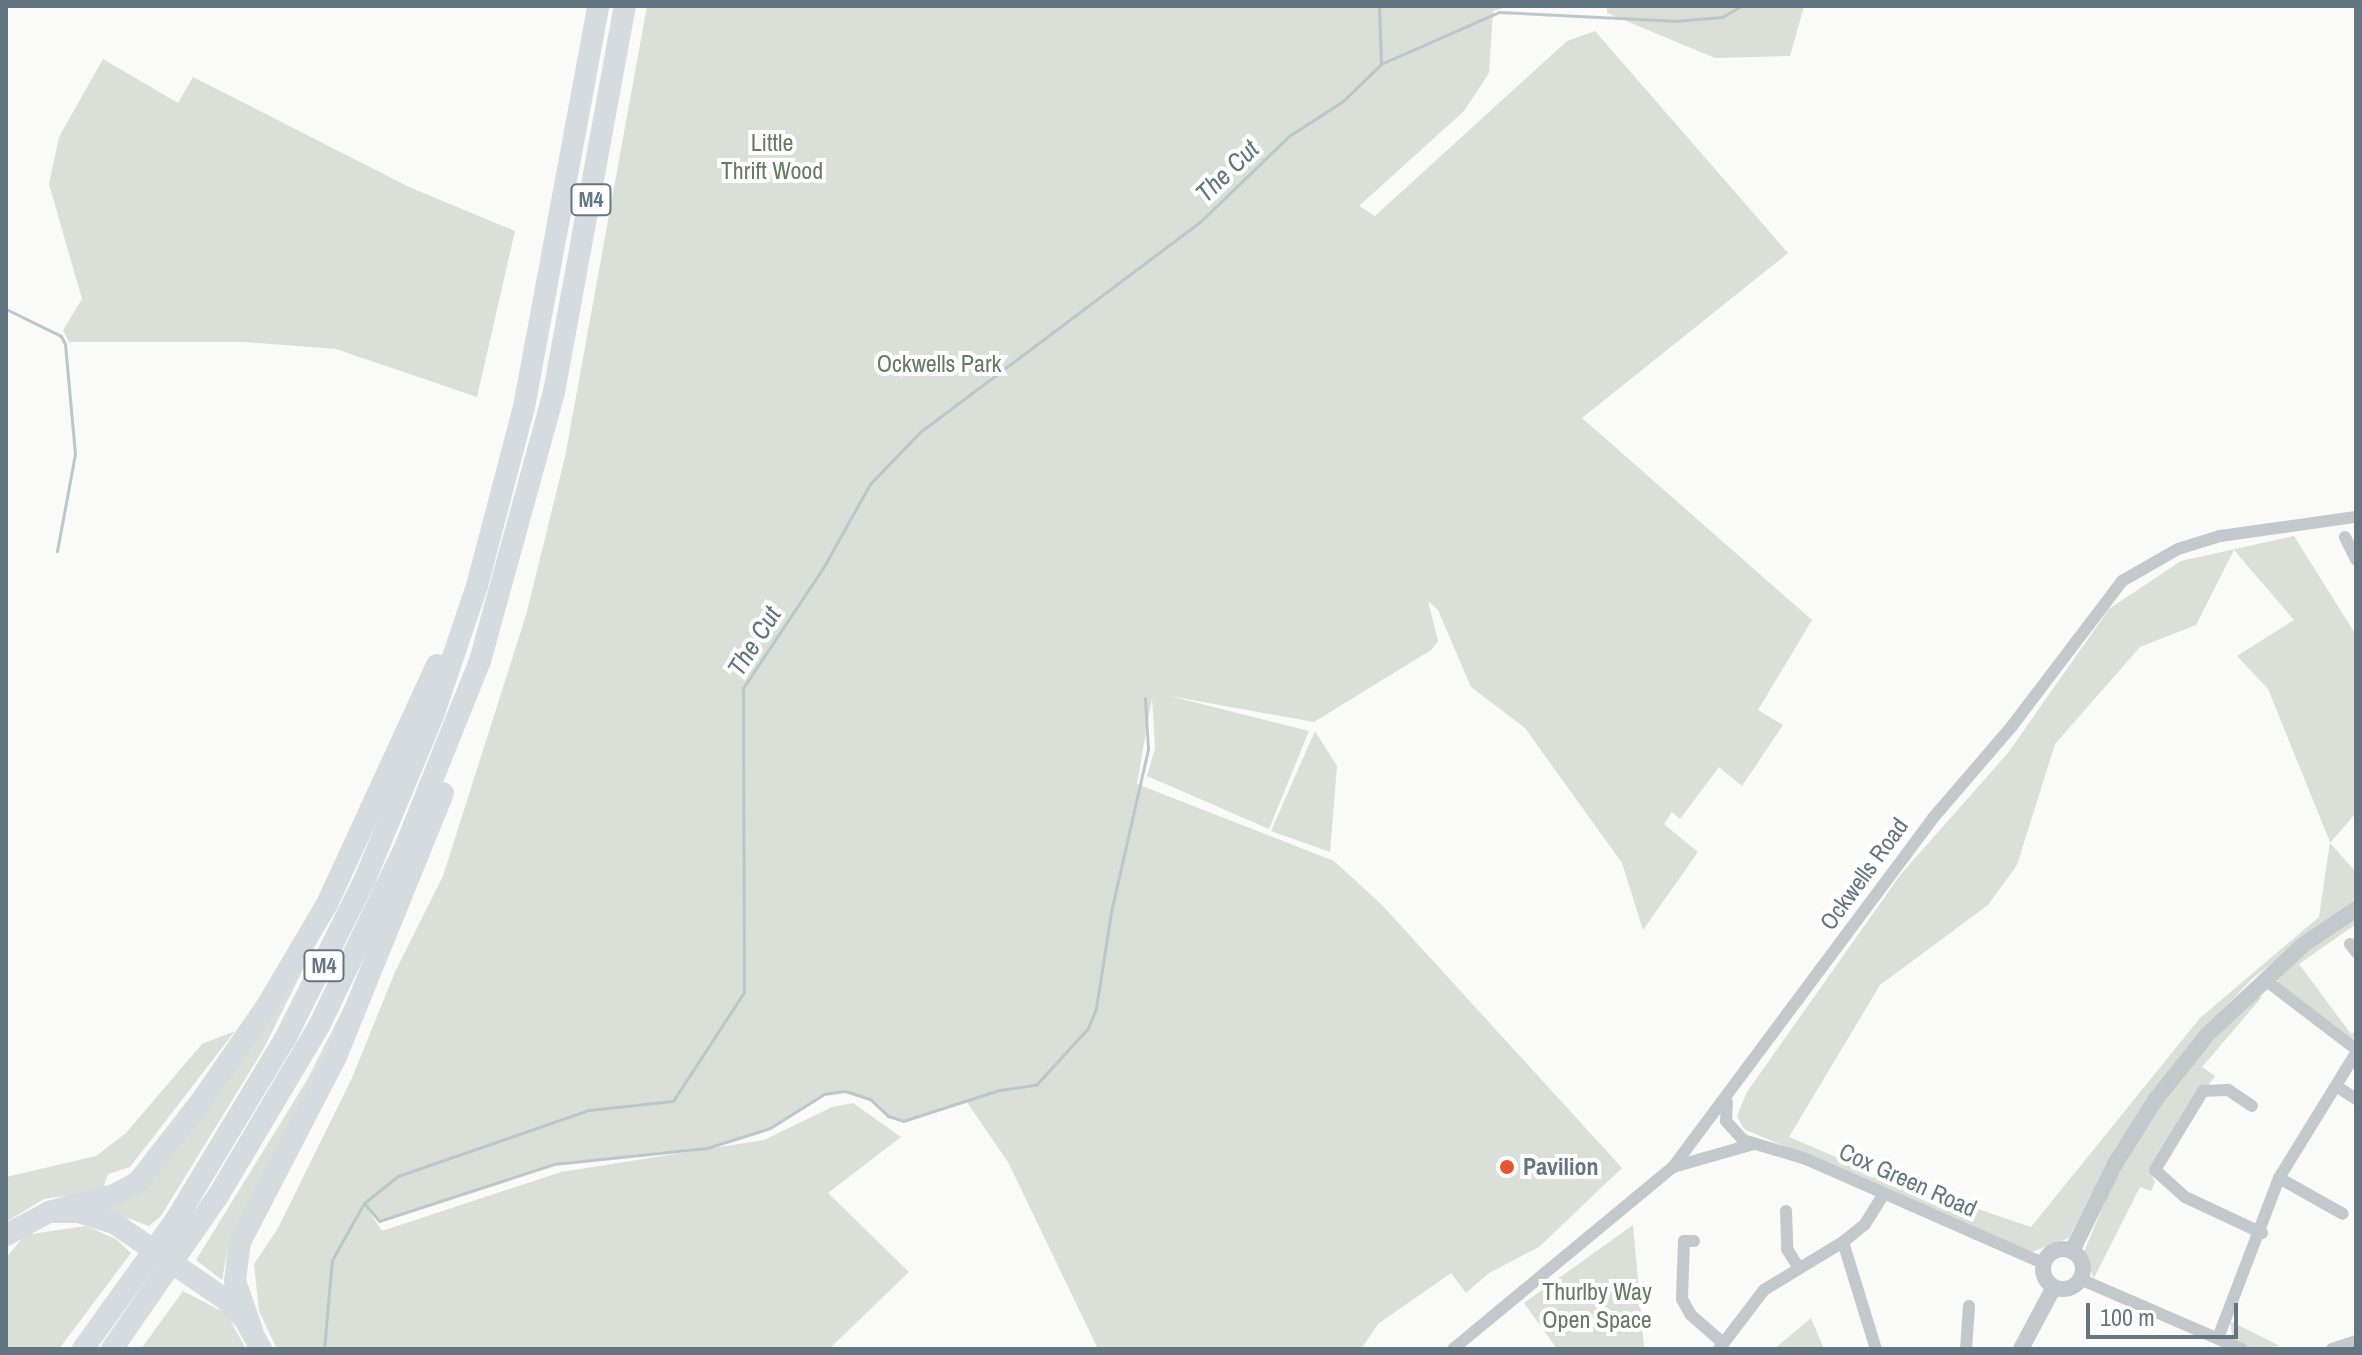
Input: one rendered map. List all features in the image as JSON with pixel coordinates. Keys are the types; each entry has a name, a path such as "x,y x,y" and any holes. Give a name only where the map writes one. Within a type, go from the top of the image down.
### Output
{"highway":[{"name":"M4","path":"83,1349 207,1171 326,961 434,713 488,544 537,348 598,6"},
{"name":"M4","path":"259,1343 235,1281 240,1242 335,1059 382,953 463,736 480,661 554,392 625,6"},
{"name":"M4","path":"6,1235 49,1212 114,1195 148,1173 268,1004 368,822 488,544"},
{"name":"M4","path":"112,1349 210,1209 320,1024 390,881 480,661"},
{"name":"M4","path":"49,1212 90,1214 123,1228 235,1308 259,1343"}],"street":[{"name":"Ockwells Road","path":"1453,1349 1673,1167 1727,1101 1933,818 2012,726 2122,581 2178,549 2220,536 2356,517"},
{"path":"2072,1251 2115,1164 2156,1099 2208,1034 2264,979 2356,909"},
{"path":"2218,1338 2262,1233 2279,1178 2356,1051 2264,979"},
{"path":"2336,1086 2356,1099"},
{"path":"2252,1106 2228,1090 2203,1091 2155,1170 2185,1197 2262,1233"},
{"name":"Cox Green Road","path":"1727,1101 1726,1121 1754,1144 1806,1159 2043,1263"},
{"path":"1673,1167 1754,1144"},
{"path":"2279,1178 2326,1211 2343,1214"},
{"path":"1694,1241 1684,1241 1682,1299 1691,1315 1721,1346 1764,1290 1843,1242 1865,1224 1884,1193"},
{"path":"1786,1211 1787,1249 1799,1268"},
{"path":"1843,1242 1876,1349"},
{"path":"2058,1249 2072,1251 2081,1260 2080,1279 2066,1289 2054,1287 2045,1280 2043,1263 2058,1249"},
{"path":"2080,1279 2242,1349"},
{"path":"2021,1349 2054,1287"},
{"path":"1966,1349 1969,1306"},
{"path":"2332,1349 2356,1341"}],"green space":[{"name":"Ockwells Park","path":"647,6 1510,6 1493,11 1489,73 1464,111 1359,206 1375,216 1567,41 1595,31 1788,253 1582,418 1812,620 1758,710 1783,725 1742,786 1719,767 1680,819 1672,812 1664,824 1698,852 1643,930 1622,863 1525,728 1471,687 1438,610 1428,601 1438,641 1431,650 1314,722 1170,696 1309,731 1269,829 1147,776 1155,748 1152,698 1137,784 1334,861 1382,905 1622,1168 1539,1247 1489,1273 1466,1293 1451,1273 1378,1324 1361,1349 1098,1349 1008,1162 966,1101 903,1121 888,1116 869,1099 845,1092 824,1094 770,1128 707,1148 554,1164 379,1221 365,1205 382,1231 561,1172 764,1140 832,1107 853,1103 901,1137 828,1193 909,1272 829,1349 277,1349 259,1311 254,1264 277,1230 352,1078 395,972 443,876 526,615 565,457"},
{"path":"1607,6 1804,6 1790,56 1715,58 1607,13"},
{"path":"103,59 178,103 193,77 409,187 515,231 477,397 336,349 244,342 69,342 63,330 82,299 49,184 59,137"},
{"path":"2294,536 2356,635 2356,813 2330,843 2356,872 2356,899 2253,978 2203,1030 2150,1095 2107,1163 2069,1238 2032,1252 1744,1129 1737,1116 1747,1092 1901,874 2008,753 2109,609 2181,561","holes":["2234,550 2294,620 2237,656 2268,689 2330,842 2319,917 2200,1018 2031,1227 1883,1177 1789,1137 1880,985 1988,905 2017,865 2055,744 2140,647 2196,625"]},
{"path":"1315,731 1337,766 1330,852 1271,831"},
{"path":"360,855 263,1050 161,1216 149,1226 98,1207 146,1183"},
{"path":"2356,916 2356,924 2299,964 2351,1034 2356,1031 2353,1039 2278,983 2277,974"},
{"path":"379,938 343,1027 229,1242 222,1280 196,1260 307,1080"},
{"path":"2252,996 2262,997 2202,1067 2215,1076 2150,1171 2155,1182 2151,1191 2140,1187 2094,1278 2083,1254 2120,1166 2161,1101"},
{"path":"235,1031 130,1167 108,1174 102,1191 44,1199 6,1222 6,1177 96,1156 125,1134 202,1044"},
{"name":"Thurlby Way Open Space","path":"1633,1225 1644,1347 1557,1349 1524,1303"},
{"path":"86,1226 116,1239 131,1253 59,1349 6,1349 6,1258 25,1235"},
{"path":"183,1291 227,1314 246,1349 141,1349"},
{"path":"1811,1318 1824,1349 1774,1349"},
{"path":"2230,1321 2280,1346 2249,1349 2233,1342"}],"waterway":[{"name":"The Cut","path":"324,1349 332,1260 364,1203 398,1176 589,1110 673,1101 744,992 743,688 823,568 870,484 920,432 1201,221 1289,136 1343,101 1381,64 1379,6"},
{"path":"1383,63 1499,12 1674,21 1722,17 1741,6"},
{"path":"6,309 61,336 65,344 75,454 57,551"},
{"path":"364,1203 379,1221 554,1164 707,1148 770,1128 824,1094 845,1091 870,1099 888,1116 903,1121 999,1090 1036,1085 1088,1028 1096,1008 1111,912 1148,749 1145,698"}],"place":[{"name":"Pavilion","path":"1507,1167"}],"park label":[{"name":"Little Thrift Wood","path":"772,157"}]}
